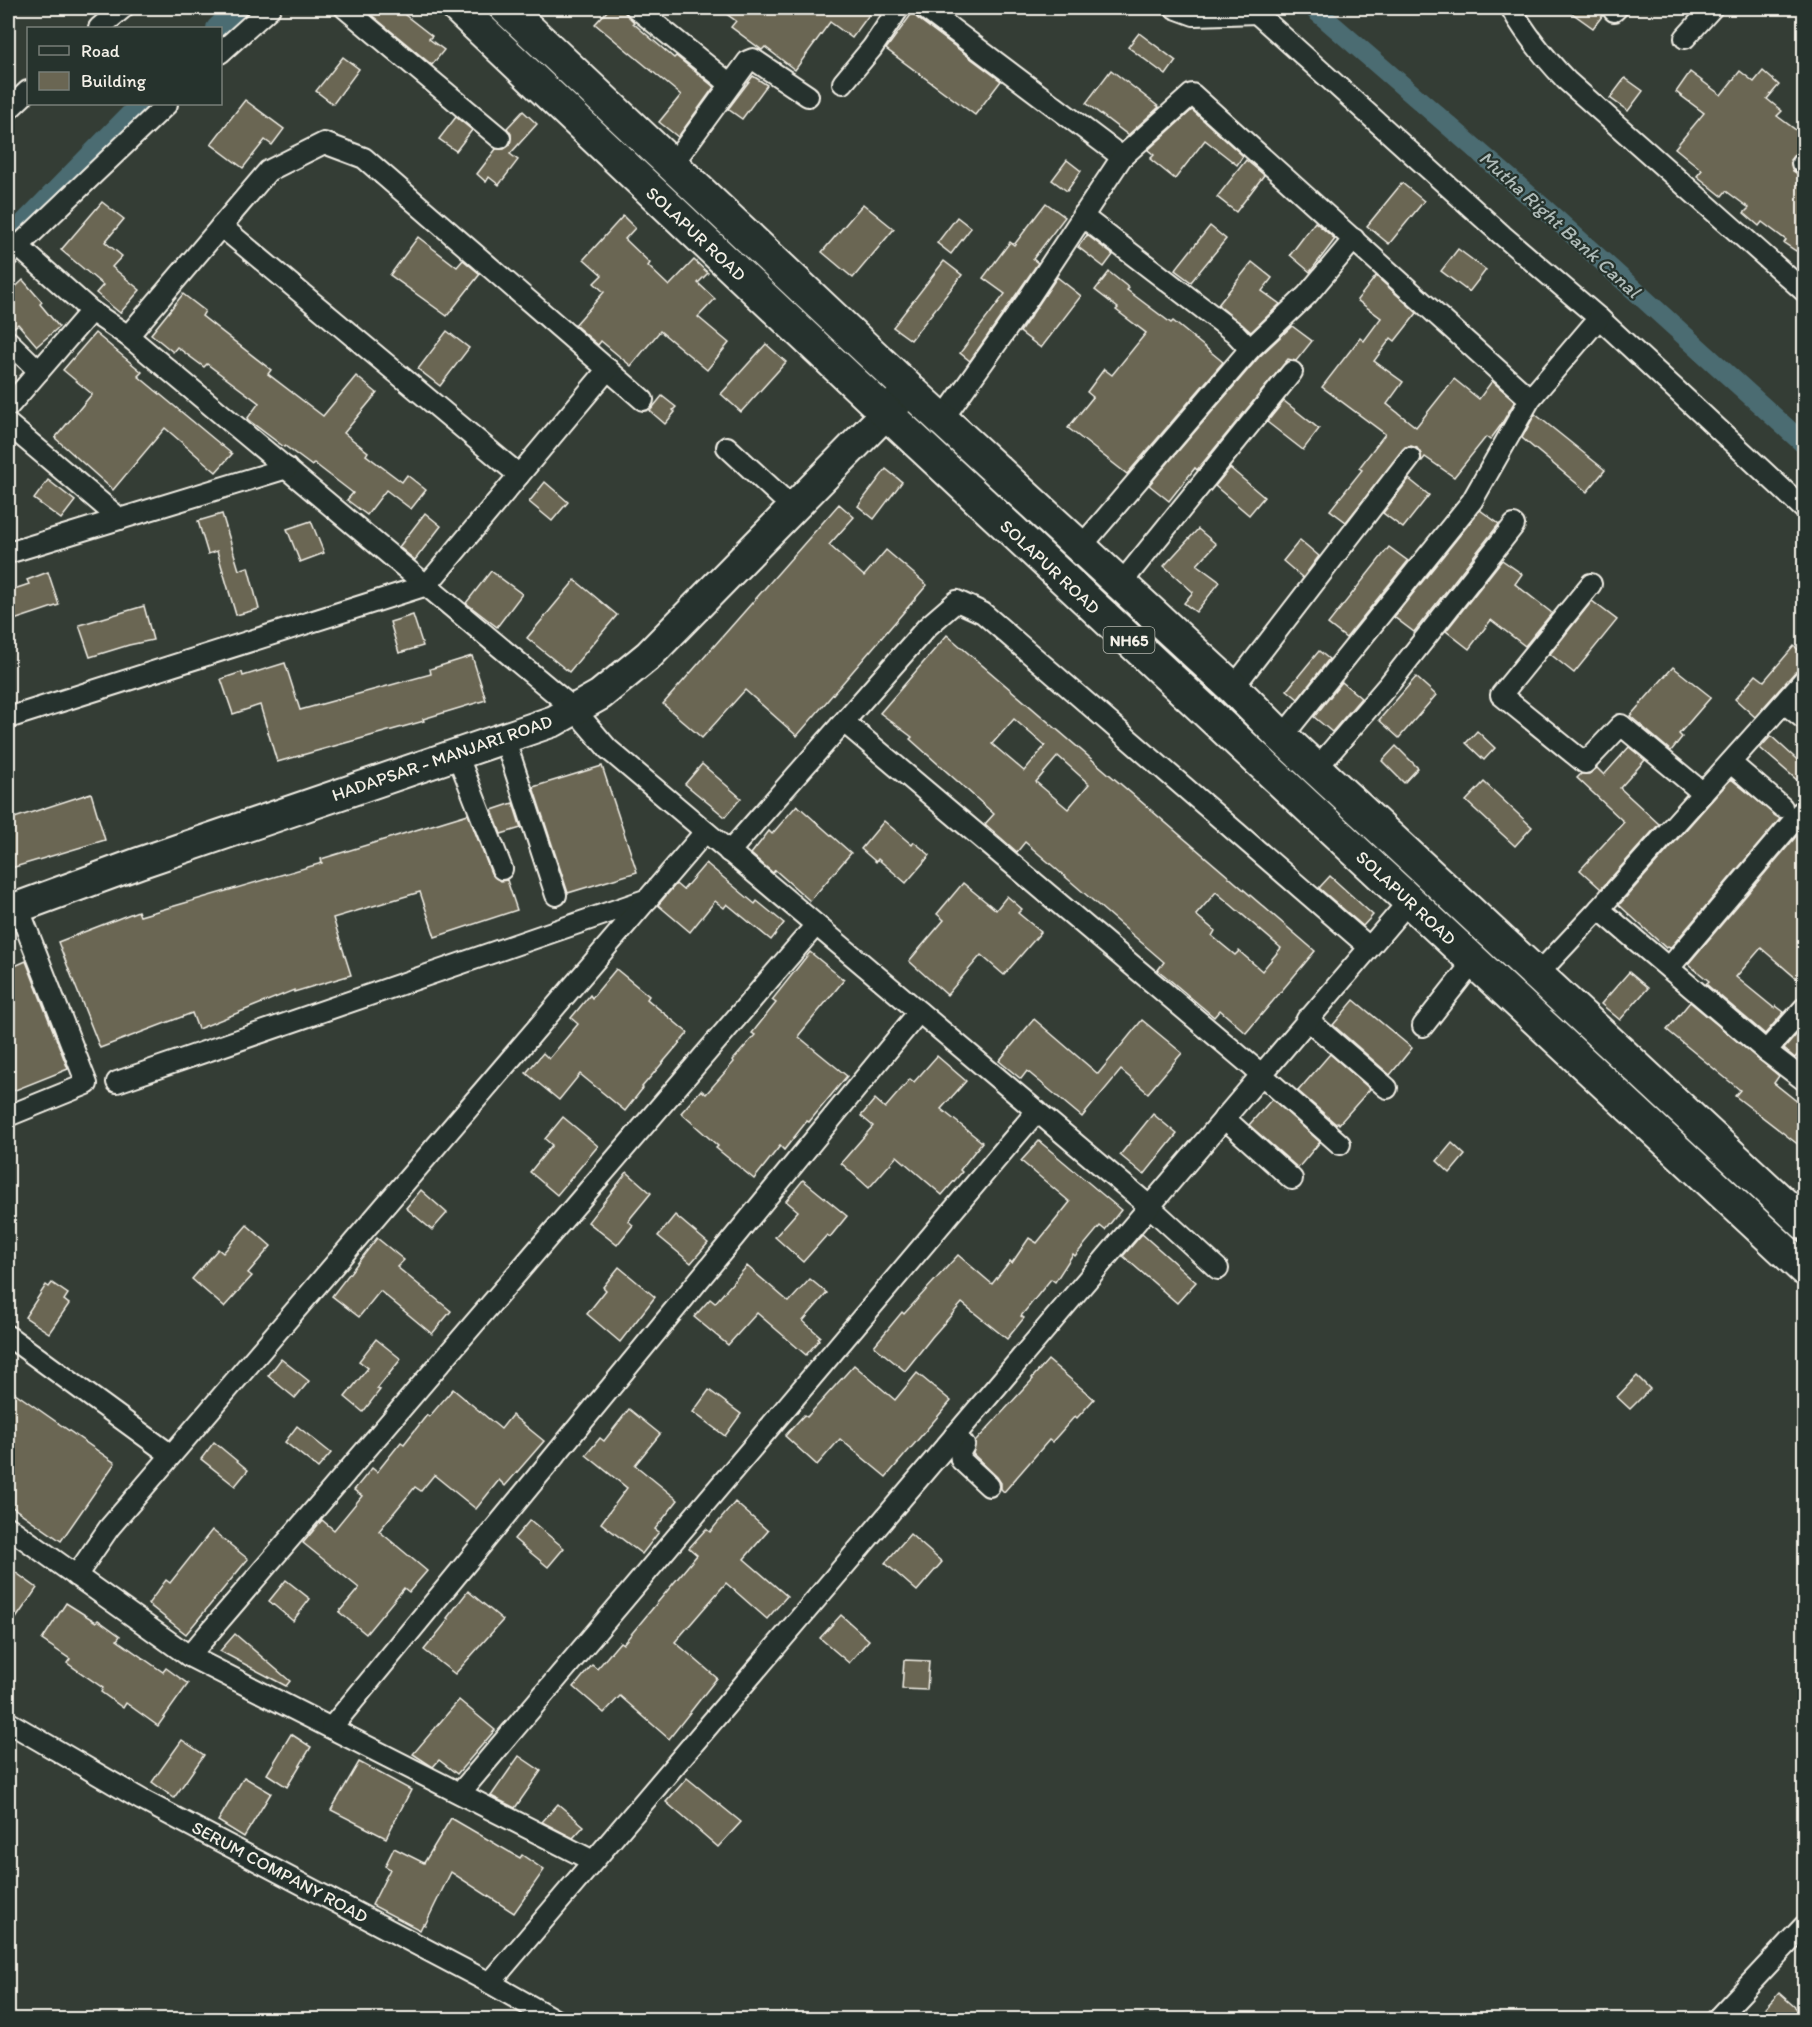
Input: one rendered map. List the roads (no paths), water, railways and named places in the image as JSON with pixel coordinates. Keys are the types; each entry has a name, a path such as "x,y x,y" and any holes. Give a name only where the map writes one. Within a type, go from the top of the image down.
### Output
{"highway":[{"name":"SOLAPUR ROAD","path":"458,8 885,413 1804,1269"},
{"name":"SOLAPUR ROAD","path":"506,8 942,420 1233,688 1316,769 1804,1223"}],"main road":[{"name":"HADAPSAR - MANJARI ROAD","path":"13,909 138,863 554,721 600,695 649,655 910,390"}],"street":[{"path":"100,27 123,8"},
{"path":"222,51 270,8"},
{"path":"345,8 500,138"},
{"path":"636,8 730,84"},
{"path":"843,83 872,48 899,8"},
{"path":"924,8 1122,157"},
{"path":"1175,8 1194,15 1254,10 1494,228 1599,318 1804,509"},
{"path":"1511,8 1524,31 1543,56 1567,81 1804,291"},
{"path":"1685,38 1712,8"},
{"path":"672,165 748,61 753,59 808,96"},
{"path":"8,110 27,92"},
{"path":"942,420 1026,302 1122,157 1192,94 1530,399"},
{"path":"166,105 13,251 91,311 128,336 574,709 608,749 1149,1206 1218,1269"},
{"path":"128,336 268,171 324,143 364,159 644,400"},
{"path":"1082,216 1235,333 1250,349"},
{"path":"222,226 519,475"},
{"path":"1080,548 1250,349 1307,295 1354,239"},
{"path":"8,407 91,311"},
{"path":"1282,737 1472,501 1530,399 1599,318"},
{"path":"8,341 39,371"},
{"path":"8,718 427,585 608,369"},
{"path":"1119,585 1292,372"},
{"path":"8,424 120,519"},
{"path":"727,447 794,509"},
{"path":"1233,688 1410,458"},
{"path":"8,553 287,468"},
{"path":"1316,769 1390,684 1514,525"},
{"path":"1591,584 1501,695 1585,763 1621,725 1703,793"},
{"path":"729,852 927,627 957,602 983,613 1369,947"},
{"path":"1537,975 1804,680"},
{"path":"1784,703 1804,719"},
{"path":"844,722 1261,1074 1340,1144"},
{"path":"504,738 556,895"},
{"path":"457,754 501,868"},
{"path":"1669,968 1792,809 1731,763"},
{"path":"76,1575 109,1528 705,832"},
{"path":"117,1082 648,899"},
{"path":"490,1983 1409,901"},
{"path":"8,1116 87,1084 13,909"},
{"path":"1599,909 1766,1051 1804,1080"},
{"path":"189,1656 816,925"},
{"path":"1423,1026 1474,961"},
{"path":"1766,1051 1804,1008"},
{"path":"331,1728 919,1012"},
{"path":"1308,1019 1386,1088"},
{"path":"460,1793 1037,1112"},
{"path":"1224,1118 1292,1179"},
{"path":"9,1341 171,1455"},
{"path":"956,1435 964,1445 960,1452 961,1460 989,1486"},
{"path":"8,1527 189,1656 593,1861"},
{"name":"SERUM COMPANY ROAD","path":"8,1722 142,1800 490,1983 549,2018"},
{"path":"1716,2019 1804,1926"}],"waterway":[{"path":"217,27 237,8"},
{"name":"Mutha Right Bank Canal","path":"1313,8 1547,211 1804,444"},
{"path":"8,239 139,105"}]}
